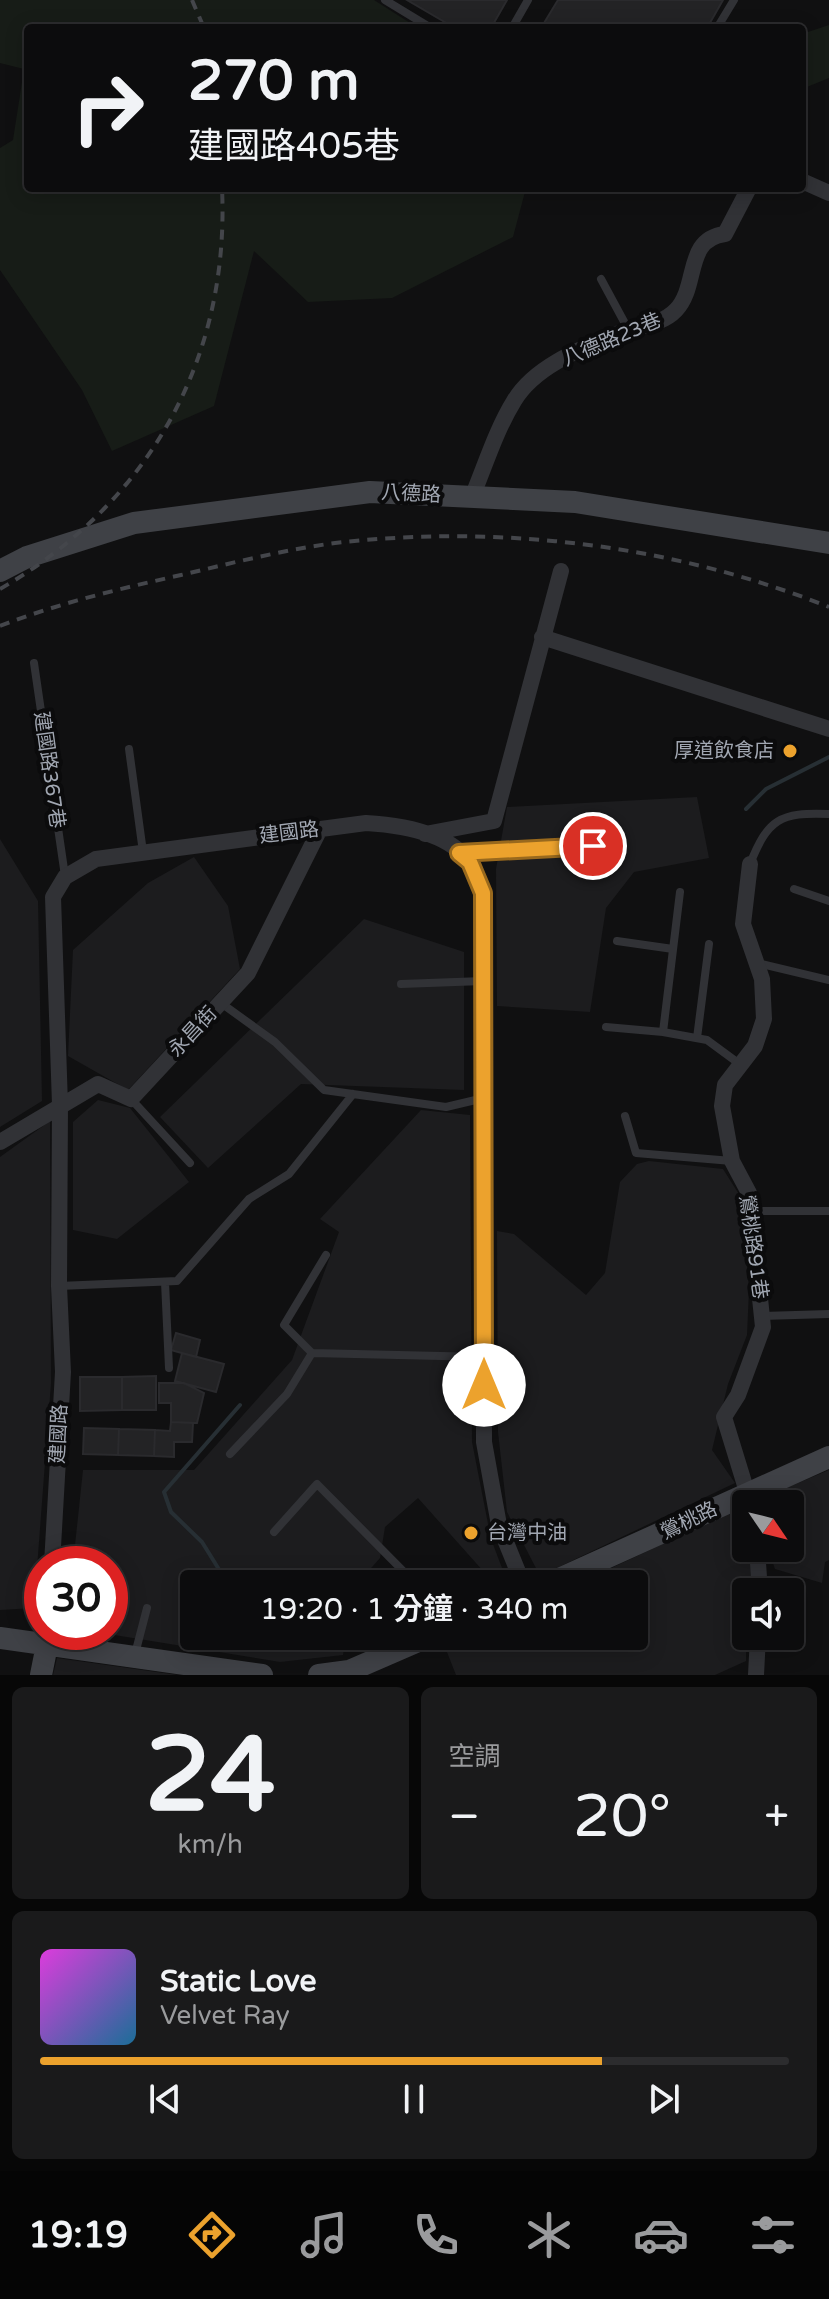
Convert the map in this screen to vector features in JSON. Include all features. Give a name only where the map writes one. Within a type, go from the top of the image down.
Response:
[{"type":"main road","name":"八德路","points":[[0,571],[27,557],[134,523],[370,492],[575,502],[829,543]]},
{"type":"main road","name":"鶯桃路","points":[[767,1490],[829,1457]]},
{"type":"main road","name":"鶯桃路","points":[[582,1570],[732,1507]]},
{"type":"main road","points":[[0,1638],[24,1638]]},
{"type":"main road","points":[[41,1675],[45,1650]]},
{"type":"main road","points":[[102,1650],[262,1675]]},
{"type":"main road","points":[[319,1675],[350,1673],[400,1650]]},
{"type":"street","points":[[806,183],[829,193]]},
{"type":"street","name":"八德路23巷","points":[[472,497],[514,399],[544,371],[577,350],[628,329],[654,324],[676,311],[691,286],[692,263],[701,246],[715,235],[725,234],[747,192]]},
{"type":"street","points":[[425,834],[494,821],[561,571]]},
{"type":"street","points":[[542,637],[829,729]]},
{"type":"street","name":"建國路","points":[[53,1546],[63,1372],[59,1286],[60,1105],[53,897],[65,877],[96,859],[366,823],[397,824],[425,834],[459,853],[470,862],[483,893],[484,1442],[499,1525],[517,1570]]},
{"type":"street","name":"永昌街","points":[[131,1099],[248,973],[320,829]]},
{"type":"street","name":"鶯桃路91巷","points":[[741,1490],[724,1417],[743,1382],[763,1327],[749,1193],[732,1161],[722,1106],[725,1085],[755,1046],[764,1019],[762,979],[743,924],[750,864]]},
{"type":"street","points":[[2,1139],[98,1084],[131,1099]]},
{"type":"street","points":[[756,1675],[757,1650]]},
{"type":"lane","points":[[385,0],[424,24]]},
{"type":"lane","points":[[514,24],[528,0]]},
{"type":"lane","points":[[719,24],[734,0]]},
{"type":"lane","points":[[601,279],[628,329]]},
{"type":"lane","name":"建國路367巷","points":[[34,663],[65,877]]},
{"type":"lane","points":[[129,749],[143,852]]},
{"type":"lane","points":[[750,864],[763,833],[779,821],[800,813],[829,814]]},
{"type":"lane","points":[[459,853],[620,844]]},
{"type":"lane","points":[[794,889],[829,901]]},
{"type":"lane","points":[[663,1032],[680,892]]},
{"type":"lane","points":[[617,941],[673,949]]},
{"type":"lane","points":[[697,1038],[709,944]]},
{"type":"lane","points":[[756,963],[829,980]]},
{"type":"lane","points":[[401,984],[484,981]]},
{"type":"lane","points":[[220,1003],[275,1042],[324,1090],[446,1107],[484,1098]]},
{"type":"lane","points":[[606,1027],[707,1040],[741,1065]]},
{"type":"lane","points":[[59,1286],[177,1281],[249,1199],[289,1174],[353,1094]]},
{"type":"lane","points":[[131,1099],[190,1163]]},
{"type":"lane","points":[[625,1116],[636,1153],[732,1161]]},
{"type":"lane","points":[[752,1211],[829,1211]]},
{"type":"lane","points":[[326,1255],[284,1325],[312,1353],[484,1357]]},
{"type":"lane","points":[[165,1282],[169,1368]]},
{"type":"lane","points":[[762,1316],[829,1314]]},
{"type":"lane","points":[[230,1454],[287,1394],[312,1353]]},
{"type":"lane","points":[[274,1532],[317,1484],[402,1570]]},
{"type":"lane","points":[[134,1657],[147,1608]]},
{"type":"shaded area","points":[[0,0],[374,0],[412,24],[24,24],[24,69],[0,63]]},
{"type":"shaded area","points":[[829,25],[829,78],[806,87],[806,33]]},
{"type":"shaded area","points":[[24,69],[24,192],[525,192],[513,237],[392,298],[308,302],[254,251],[214,406],[112,451],[82,390],[0,270],[0,148],[13,140]]},
{"type":"shaded area","points":[[697,797],[709,858],[634,872],[606,908],[590,1012],[497,1006],[496,869],[507,807]]},
{"type":"shaded area","points":[[0,839],[38,901],[42,1101],[0,1127]]},
{"type":"shaded area","points":[[194,857],[228,906],[240,969],[128,1090],[68,1056],[73,950],[148,883]]},
{"type":"shaded area","points":[[364,919],[464,952],[464,1090],[301,1084],[208,1168],[160,1117]]},
{"type":"shaded area","points":[[98,1100],[130,1108],[189,1182],[117,1239],[73,1230],[73,1122]]},
{"type":"shaded area","points":[[421,1110],[470,1115],[472,1442],[491,1539],[502,1568],[482,1570],[418,1498],[385,1527],[380,1558],[369,1570],[180,1570],[180,1646],[128,1637],[128,1546],[75,1546],[83,1470],[194,1470],[292,1360],[339,1232],[320,1219]]},
{"type":"shaded area","points":[[50,1121],[51,1383],[39,1546],[24,1546],[24,1609],[0,1610],[0,1157]]},
{"type":"shaded area","points":[[649,1161],[723,1169],[742,1199],[749,1290],[747,1335],[728,1384],[712,1450],[735,1483],[553,1570],[537,1570],[507,1512],[498,1432],[497,1231],[514,1234],[586,1295],[605,1273],[620,1182],[637,1164]]},
{"type":"shaded area","points":[[829,1470],[829,1560],[825,1562],[822,1583],[775,1569],[773,1562],[804,1562],[804,1490],[781,1490]]},
{"type":"shaded area","points":[[729,1513],[732,1518],[732,1562],[753,1562],[752,1578],[732,1578],[732,1650],[746,1650],[746,1661],[715,1675],[456,1675],[446,1650],[648,1650],[648,1570],[607,1570]]},
{"type":"shaded area","points":[[206,1650],[344,1650],[343,1655],[280,1662]]},
{"type":"shaded area","points":[[57,1658],[178,1675],[53,1675]]},
{"type":"building","points":[[407,0],[507,0],[493,24],[448,24]]},
{"type":"building","points":[[558,0],[723,0],[709,24],[543,24]]},
{"type":"building","points":[[176,1333],[200,1340],[196,1357],[171,1350]]},
{"type":"building","points":[[182,1353],[224,1364],[216,1392],[175,1381]]},
{"type":"building","points":[[156,1376],[156,1410],[122,1410],[122,1377]]},
{"type":"building","points":[[80,1377],[122,1377],[122,1410],[80,1411]]},
{"type":"building","points":[[159,1383],[184,1383],[204,1393],[197,1423],[171,1422],[171,1403],[159,1403]]},
{"type":"building","points":[[171,1422],[193,1423],[192,1442],[174,1442],[174,1457],[154,1456],[155,1430],[170,1431]]},
{"type":"building","points":[[84,1428],[119,1429],[118,1455],[83,1454]]},
{"type":"building","points":[[119,1429],[155,1430],[154,1456],[118,1455]]},
{"type":"waterway","points":[[746,809],[766,789],[829,757]]},
{"type":"waterway","points":[[219,1570],[202,1542],[171,1512],[164,1492],[240,1405]]},
{"type":"railway","points":[[192,0],[202,24]]},
{"type":"railway","points":[[0,589],[52,554],[98,515],[137,470],[170,421],[194,368],[212,311],[221,251],[222,192]]},
{"type":"railway","points":[[0,626],[112,591],[296,549],[398,538],[460,536],[586,545],[648,554],[710,568],[829,607]]},
{"type":"place","name":"厚道飲食店","points":[[790,751]]},
{"type":"place","name":"台灣中油","points":[[471,1533]]},
{"type":"route","points":[[484,1385],[483,893],[470,862],[459,853],[593,846]]}]
